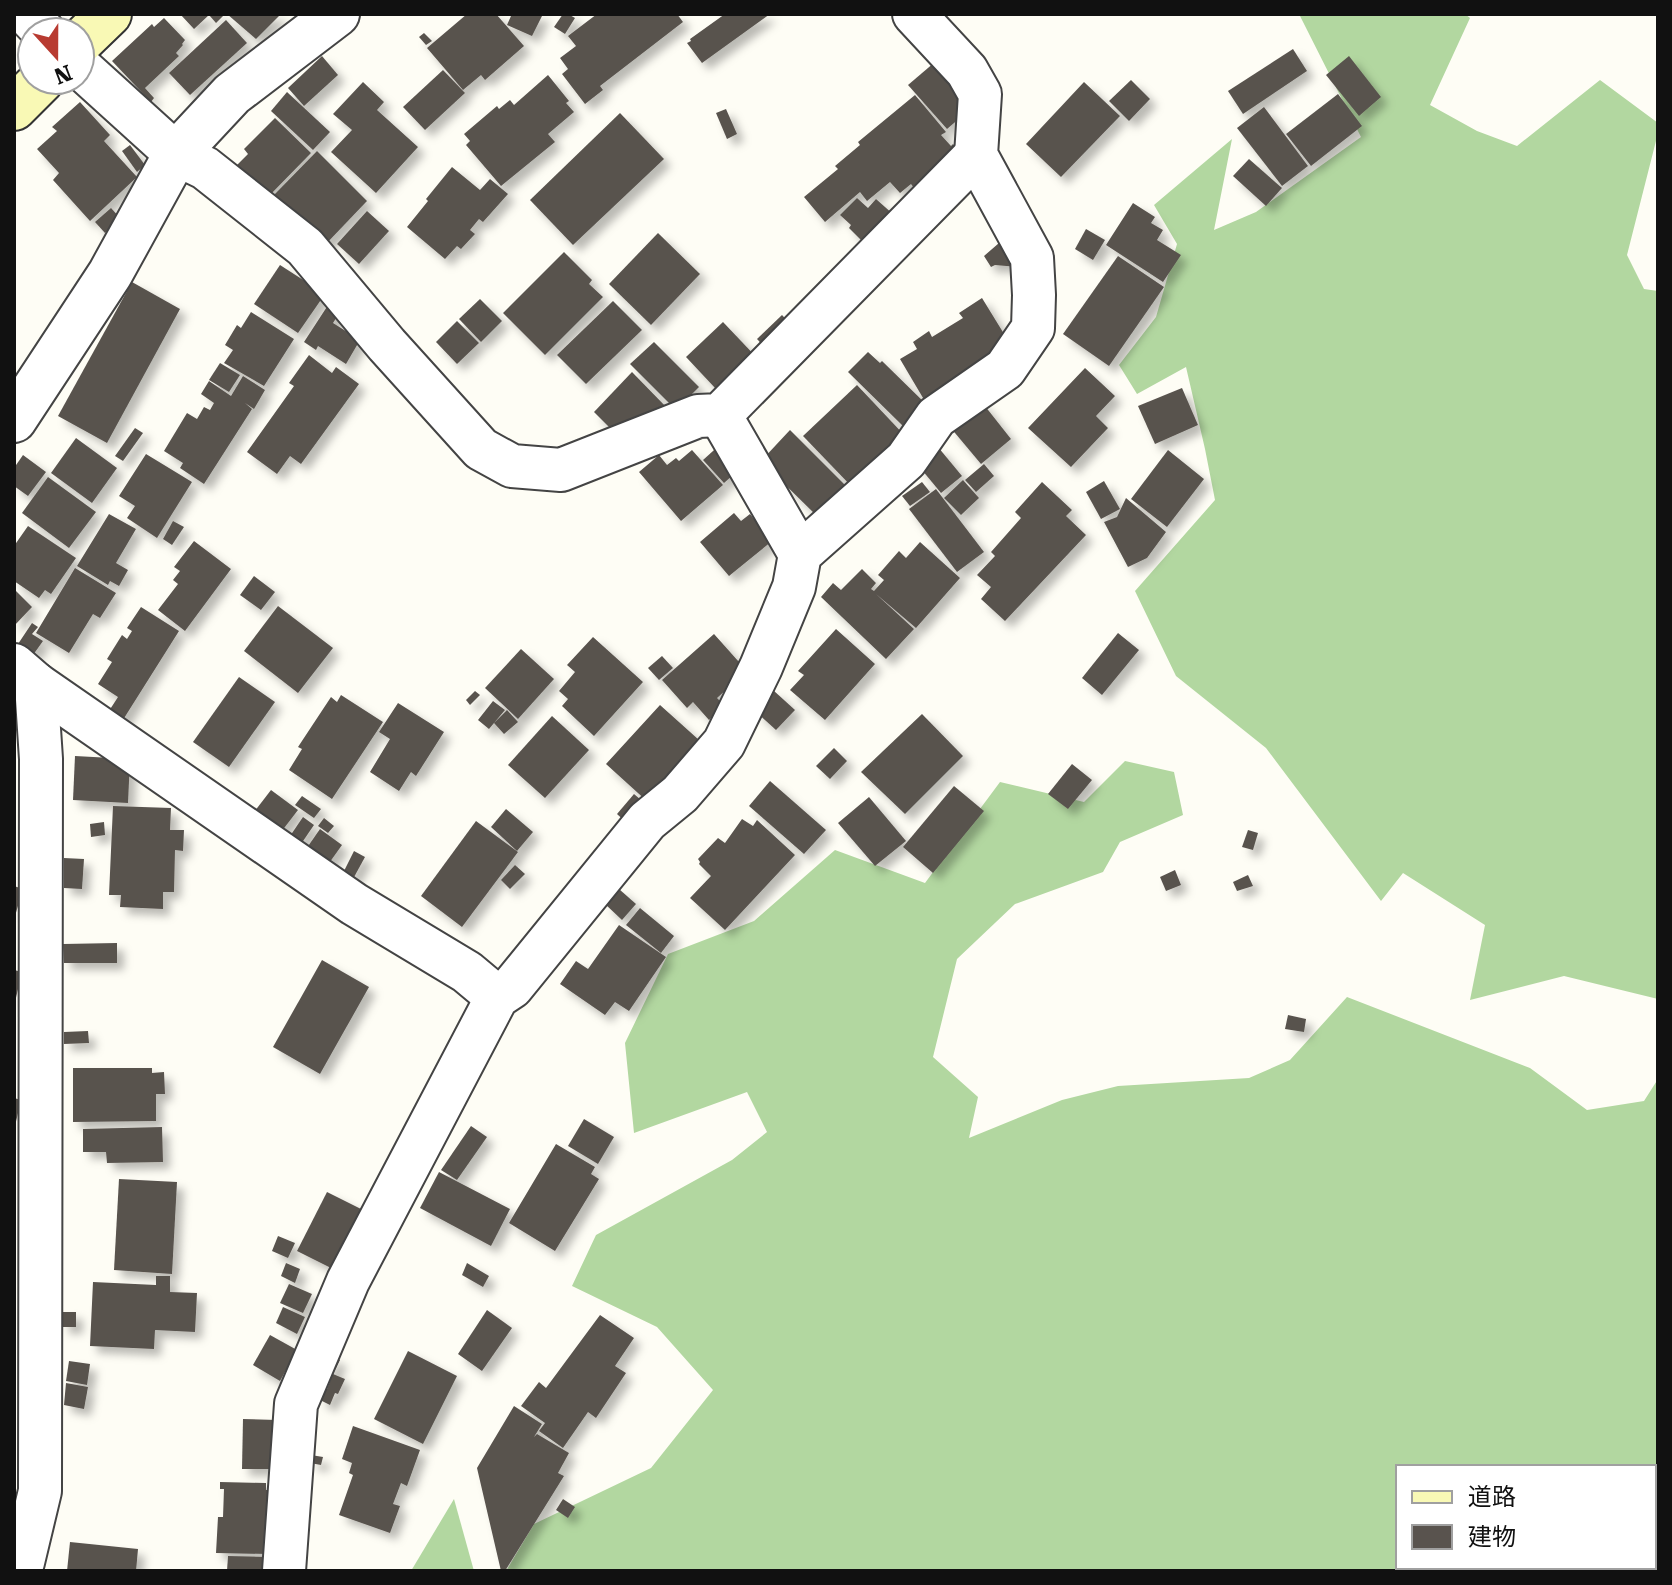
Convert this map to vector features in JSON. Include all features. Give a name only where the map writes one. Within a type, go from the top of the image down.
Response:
[{"type":"street","points":[[14,420],[110,274],[176,154],[232,94],[337,14]]},
{"type":"street","points":[[284,1571],[296,1404],[348,1281],[497,997],[512,987],[647,821],[680,794],[724,743],[761,667],[794,587],[800,554],[906,460],[936,417],[1005,369],[1033,328],[1032,258],[976,155],[980,94],[967,71],[914,14]]},
{"type":"street","points":[[96,82],[176,154],[205,168],[305,247],[387,345],[481,449],[512,466],[561,470],[698,416],[720,415],[976,155]]},
{"type":"street","points":[[720,415],[800,554]]},
{"type":"street","points":[[25,675],[354,904],[467,972],[497,997]]},
{"type":"street","points":[[19,1571],[40,1491],[28,1153],[25,675]]},
{"type":"green space","points":[[1299,14],[1465,14],[1470,18],[1430,105],[1477,131],[1517,146],[1600,80],[1658,123],[1627,255],[1644,289],[1658,291],[1658,999],[1564,976],[1470,1000],[1485,925],[1403,873],[1381,901],[1266,748],[1176,676],[1135,591],[1215,500],[1186,367],[1137,394],[1119,365],[1156,317],[1177,244],[1154,205],[1232,139],[1214,230],[1256,212],[1361,137]]},
{"type":"green space","points":[[1125,761],[1174,772],[1183,815],[1120,842],[1103,872],[1015,904],[957,959],[933,1057],[978,1097],[969,1138],[1062,1100],[1118,1086],[1249,1078],[1290,1060],[1347,997],[1530,1068],[1587,1110],[1644,1101],[1658,1079],[1658,1571],[506,1571],[534,1524],[651,1468],[713,1390],[657,1327],[572,1286],[596,1235],[732,1160],[767,1132],[747,1092],[634,1133],[625,1043],[668,954],[754,921],[835,850],[925,883],[1000,782],[1084,802]]},
{"type":"green space","points":[[454,1499],[474,1571],[411,1571]]},
{"type":"building","points":[[180,14],[225,14],[216,23],[209,15],[194,29]]},
{"type":"building","points":[[227,14],[281,14],[256,39]]},
{"type":"building","points":[[467,14],[496,14],[524,46],[485,80],[481,75],[463,90],[427,48]]},
{"type":"building","points":[[506,14],[543,14],[532,36],[507,25],[511,16]]},
{"type":"building","points":[[563,14],[575,18],[565,34],[554,27]]},
{"type":"building","points":[[597,14],[677,14],[683,22],[600,86],[603,90],[585,104],[562,74],[568,69],[560,58],[576,46],[568,36]]},
{"type":"building","points":[[725,14],[770,14],[702,63],[687,43]]},
{"type":"building","points":[[164,18],[185,40],[176,53],[179,56],[145,88],[154,98],[151,102],[112,61],[152,24],[154,27]]},
{"type":"building","points":[[226,20],[247,43],[190,95],[169,73]]},
{"type":"building","points":[[424,33],[432,41],[426,45],[419,37]]},
{"type":"building","points":[[1293,49],[1307,71],[1243,114],[1228,91]]},
{"type":"building","points":[[322,56],[338,75],[304,106],[288,88]]},
{"type":"building","points":[[1349,56],[1381,97],[1359,116],[1326,75]]},
{"type":"building","points":[[935,62],[967,100],[968,111],[947,129],[908,85]]},
{"type":"building","points":[[443,70],[465,93],[425,130],[403,107]]},
{"type":"building","points":[[548,75],[574,112],[548,134],[555,142],[501,186],[466,145],[470,141],[464,134],[497,106],[499,109],[510,100],[514,105]]},
{"type":"building","points":[[1131,80],[1150,99],[1129,121],[1109,101]]},
{"type":"building","points":[[363,82],[384,102],[377,110],[418,147],[376,193],[331,152],[352,130],[333,114]]},
{"type":"building","points":[[1084,82],[1120,116],[1061,177],[1026,144]]},
{"type":"building","points":[[287,92],[330,132],[313,150],[271,111]]},
{"type":"building","points":[[1338,94],[1362,126],[1311,166],[1286,134]]},
{"type":"building","points":[[915,95],[946,132],[941,135],[959,152],[914,188],[911,184],[900,193],[890,182],[867,201],[860,192],[825,222],[804,197],[838,169],[835,166],[860,145],[858,142]]},
{"type":"building","points":[[80,102],[110,135],[104,141],[137,177],[90,221],[53,180],[59,173],[37,149],[57,131],[52,127]]},
{"type":"building","points":[[1264,107],[1308,166],[1282,186],[1237,128]]},
{"type":"building","points":[[726,109],[737,134],[727,139],[716,113]]},
{"type":"building","points":[[620,113],[664,159],[573,245],[530,200]]},
{"type":"building","points":[[275,118],[311,153],[269,196],[236,166],[248,154],[244,149]]},
{"type":"building","points":[[130,145],[145,165],[137,172],[122,151]]},
{"type":"building","points":[[317,151],[367,201],[325,245],[273,196]]},
{"type":"building","points":[[1249,159],[1282,188],[1266,206],[1233,176]]},
{"type":"building","points":[[452,167],[480,190],[490,179],[508,194],[483,222],[479,219],[470,230],[475,234],[461,249],[457,246],[445,259],[407,227]]},
{"type":"building","points":[[857,198],[868,208],[876,199],[894,215],[865,244],[840,215]]},
{"type":"building","points":[[1133,203],[1155,217],[1151,223],[1163,230],[1157,240],[1181,255],[1163,282],[1106,245]]},
{"type":"building","points":[[111,208],[121,219],[105,233],[95,222]]},
{"type":"building","points":[[367,211],[389,231],[359,264],[337,244]]},
{"type":"building","points":[[1086,229],[1105,240],[1093,260],[1075,249]]},
{"type":"building","points":[[658,233],[700,274],[651,325],[609,284]]},
{"type":"building","points":[[1006,241],[1018,267],[991,267],[984,256]]},
{"type":"building","points":[[564,252],[592,280],[589,284],[603,297],[545,355],[503,313]]},
{"type":"building","points":[[1118,256],[1164,287],[1109,366],[1063,334]]},
{"type":"building","points":[[280,265],[325,294],[298,333],[254,304]]},
{"type":"building","points":[[132,282],[180,309],[107,443],[58,416]]},
{"type":"building","points":[[982,298],[1009,342],[988,355],[993,362],[926,403],[900,359],[917,349],[913,342],[929,331],[932,337],[963,318],[959,313]]},
{"type":"building","points":[[332,299],[344,306],[333,323],[360,340],[346,364],[318,346],[316,350],[304,342]]},
{"type":"building","points":[[480,299],[502,321],[481,342],[459,319]]},
{"type":"building","points":[[613,301],[642,330],[586,384],[557,355]]},
{"type":"building","points":[[251,312],[294,339],[264,386],[224,363],[233,350],[225,345],[237,325],[241,328]]},
{"type":"building","points":[[782,315],[794,328],[769,352],[757,339]]},
{"type":"building","points":[[457,321],[479,343],[457,364],[436,342]]},
{"type":"building","points":[[723,322],[760,361],[716,389],[686,357]]},
{"type":"building","points":[[654,342],[699,387],[676,410],[630,364]]},
{"type":"building","points":[[868,352],[880,363],[882,361],[927,405],[904,427],[848,372]]},
{"type":"building","points":[[309,355],[332,373],[336,367],[359,384],[301,464],[290,456],[277,474],[247,452],[294,386],[289,383]]},
{"type":"building","points":[[220,363],[240,375],[229,392],[209,380]]},
{"type":"building","points":[[1085,368],[1115,396],[1096,416],[1108,428],[1071,467],[1028,428]]},
{"type":"building","points":[[632,372],[670,411],[616,434],[594,412]]},
{"type":"building","points":[[243,376],[265,390],[254,409],[245,403],[252,409],[204,484],[180,468],[183,463],[164,451],[187,413],[197,419],[204,407],[210,410],[214,403],[201,394],[209,381],[231,396]]},
{"type":"building","points":[[857,385],[907,438],[853,488],[803,436]]},
{"type":"building","points":[[1182,388],[1198,425],[1155,444],[1138,406]]},
{"type":"building","points":[[981,401],[1011,439],[981,464],[950,427]]},
{"type":"building","points":[[135,428],[143,433],[123,461],[115,456]]},
{"type":"building","points":[[790,430],[848,488],[819,518],[761,461]]},
{"type":"building","points":[[76,438],[117,468],[92,503],[51,473]]},
{"type":"building","points":[[723,442],[742,467],[724,483],[703,460]]},
{"type":"building","points":[[938,447],[962,476],[941,493],[917,464]]},
{"type":"building","points":[[692,450],[723,485],[681,521],[639,472],[659,455],[667,465],[676,458],[679,461]]},
{"type":"building","points":[[1168,450],[1204,479],[1167,527],[1131,499]]},
{"type":"building","points":[[146,454],[192,482],[157,538],[127,518],[135,506],[119,496]]},
{"type":"building","points":[[23,455],[46,472],[28,496],[14,486],[14,468]]},
{"type":"building","points":[[984,464],[994,476],[976,492],[965,480]]},
{"type":"building","points":[[48,477],[96,512],[69,548],[22,513]]},
{"type":"building","points":[[963,480],[979,498],[961,515],[944,498]]},
{"type":"building","points":[[1104,481],[1120,509],[1101,519],[1086,492]]},
{"type":"building","points":[[922,482],[930,492],[910,506],[902,496]]},
{"type":"building","points":[[1042,482],[1072,510],[1066,516],[1086,535],[1005,621],[981,599],[991,587],[977,575],[995,556],[991,552],[1021,518],[1015,512]]},
{"type":"building","points":[[936,489],[984,552],[957,572],[909,509]]},
{"type":"building","points":[[1126,498],[1166,532],[1147,558],[1128,567],[1104,522],[1117,517]]},
{"type":"building","points":[[734,513],[741,521],[750,514],[772,541],[729,576],[700,542]]},
{"type":"building","points":[[109,514],[136,529],[116,563],[128,570],[119,586],[110,581],[108,585],[77,566]]},
{"type":"building","points":[[173,521],[184,527],[172,545],[163,539]]},
{"type":"building","points":[[28,526],[76,558],[51,594],[45,590],[39,598],[14,581],[14,546]]},
{"type":"building","points":[[194,541],[231,569],[185,631],[158,610],[178,584],[173,580],[180,571],[174,567]]},
{"type":"building","points":[[920,542],[960,578],[916,628],[876,594],[914,629],[886,659],[821,597],[833,583],[841,590],[862,569],[876,583],[871,589],[874,591],[884,580],[878,575],[899,551],[906,558]]},
{"type":"building","points":[[75,568],[116,593],[100,618],[93,614],[69,653],[36,633]]},
{"type":"building","points":[[254,576],[275,592],[261,610],[240,595]]},
{"type":"building","points":[[14,589],[32,607],[14,626]]},
{"type":"building","points":[[278,606],[333,648],[298,693],[244,651]]},
{"type":"building","points":[[141,607],[179,631],[121,723],[107,714],[118,697],[98,684],[112,662],[107,659],[122,635],[127,639],[132,631],[127,628]]},
{"type":"building","points":[[32,623],[38,627],[32,634],[43,641],[33,655],[18,644]]},
{"type":"building","points":[[836,629],[875,664],[825,720],[790,690],[804,675],[798,671]]},
{"type":"building","points":[[1118,633],[1139,650],[1102,695],[1082,678]]},
{"type":"building","points":[[714,634],[747,671],[717,698],[725,706],[709,720],[693,702],[687,708],[662,680]]},
{"type":"building","points":[[593,637],[643,682],[594,736],[562,706],[568,699],[559,691],[575,672],[567,665]]},
{"type":"building","points":[[521,649],[554,679],[518,719],[485,688]]},
{"type":"building","points":[[662,656],[673,668],[659,680],[648,668]]},
{"type":"building","points":[[239,677],[275,702],[229,767],[193,742]]},
{"type":"building","points":[[773,690],[795,710],[776,730],[755,711]]},
{"type":"building","points":[[475,691],[480,695],[470,705],[466,700]]},
{"type":"building","points":[[341,695],[383,722],[332,799],[289,770],[302,749],[298,747],[331,697],[337,702]]},
{"type":"building","points":[[493,701],[505,710],[489,729],[478,720]]},
{"type":"building","points":[[398,703],[444,732],[416,776],[411,772],[399,791],[370,772],[390,739],[379,732]]},
{"type":"building","points":[[660,705],[699,740],[692,747],[696,751],[649,803],[606,764]]},
{"type":"building","points":[[507,710],[518,722],[504,734],[494,723]]},
{"type":"building","points":[[922,714],[963,756],[905,814],[861,772]]},
{"type":"building","points":[[552,716],[589,750],[545,798],[508,765]]},
{"type":"building","points":[[834,748],[847,761],[830,779],[816,766]]},
{"type":"building","points":[[75,756],[130,759],[128,803],[73,800]]},
{"type":"building","points":[[1072,764],[1092,780],[1068,809],[1048,794]]},
{"type":"building","points":[[770,781],[826,830],[804,854],[749,806]]},
{"type":"building","points":[[954,786],[984,811],[933,873],[903,847]]},
{"type":"building","points":[[271,790],[298,810],[278,836],[251,816]]},
{"type":"building","points":[[634,794],[647,805],[630,826],[617,814]]},
{"type":"building","points":[[302,796],[321,809],[314,818],[295,805]]},
{"type":"building","points":[[869,797],[906,841],[875,866],[838,823]]},
{"type":"building","points":[[113,806],[171,808],[170,830],[184,830],[183,851],[175,850],[174,892],[163,892],[163,909],[120,907],[121,895],[109,895]]},
{"type":"building","points":[[506,809],[533,832],[517,851],[491,827]]},
{"type":"building","points":[[303,817],[314,825],[301,844],[290,836]]},
{"type":"building","points":[[324,818],[334,826],[328,833],[318,826]]},
{"type":"building","points":[[742,819],[753,826],[757,820],[795,855],[725,930],[690,898],[711,876],[698,859],[718,838],[725,843]]},
{"type":"building","points":[[476,821],[518,852],[462,927],[421,896]]},
{"type":"building","points":[[104,822],[105,835],[91,837],[90,824]]},
{"type":"building","points":[[320,829],[342,845],[327,866],[304,852]]},
{"type":"building","points":[[1248,830],[1258,833],[1253,850],[1242,847]]},
{"type":"building","points":[[354,851],[365,857],[353,879],[343,873]]},
{"type":"building","points":[[64,858],[84,859],[82,889],[64,888]]},
{"type":"building","points":[[515,865],[525,874],[510,889],[501,880]]},
{"type":"building","points":[[1175,870],[1181,885],[1166,891],[1160,877]]},
{"type":"building","points":[[1248,875],[1253,886],[1237,891],[1233,882]]},
{"type":"building","points":[[14,886],[23,889],[15,916],[14,916]]},
{"type":"building","points":[[619,889],[636,904],[622,920],[605,904]]},
{"type":"building","points":[[640,908],[674,936],[661,953],[626,925]]},
{"type":"building","points":[[619,925],[666,957],[629,1011],[615,1002],[605,1015],[560,984],[576,961],[588,969]]},
{"type":"building","points":[[117,943],[117,963],[64,963],[63,944]]},
{"type":"building","points":[[322,960],[369,987],[320,1074],[273,1047]]},
{"type":"building","points":[[14,970],[22,972],[15,1002],[14,1001]]},
{"type":"building","points":[[1288,1015],[1306,1019],[1304,1032],[1285,1029]]},
{"type":"building","points":[[88,1031],[89,1043],[64,1044],[64,1032]]},
{"type":"building","points":[[73,1068],[152,1068],[152,1073],[164,1072],[165,1094],[156,1094],[156,1121],[73,1122]]},
{"type":"building","points":[[14,1098],[21,1100],[15,1126],[14,1126]]},
{"type":"building","points":[[584,1119],[614,1137],[598,1164],[568,1146]]},
{"type":"building","points":[[471,1126],[487,1137],[457,1180],[441,1170]]},
{"type":"building","points":[[162,1127],[163,1162],[107,1163],[106,1152],[83,1152],[83,1129]]},
{"type":"building","points":[[556,1144],[595,1167],[591,1174],[599,1179],[555,1251],[509,1223]]},
{"type":"building","points":[[439,1172],[510,1209],[491,1246],[420,1208]]},
{"type":"building","points":[[119,1179],[177,1182],[172,1274],[114,1270]]},
{"type":"building","points":[[327,1192],[367,1212],[337,1271],[297,1251]]},
{"type":"building","points":[[278,1236],[295,1243],[288,1258],[272,1251]]},
{"type":"building","points":[[286,1263],[300,1269],[295,1283],[281,1276]]},
{"type":"building","points":[[467,1263],[489,1276],[483,1287],[462,1275]]},
{"type":"building","points":[[156,1276],[170,1276],[170,1292],[197,1293],[195,1332],[155,1330],[154,1349],[90,1346],[93,1282],[156,1285]]},
{"type":"building","points":[[289,1284],[312,1294],[303,1313],[280,1303]]},
{"type":"building","points":[[283,1307],[305,1317],[297,1334],[276,1323]]},
{"type":"building","points":[[487,1310],[512,1328],[482,1371],[458,1354]]},
{"type":"building","points":[[62,1312],[76,1312],[76,1327],[62,1327]]},
{"type":"building","points":[[600,1315],[634,1338],[615,1366],[626,1373],[596,1418],[588,1412],[563,1448],[539,1431],[545,1423],[521,1406],[539,1382],[546,1388]]},
{"type":"building","points":[[270,1335],[297,1350],[280,1381],[253,1365]]},
{"type":"building","points":[[408,1351],[457,1376],[423,1444],[374,1419]]},
{"type":"building","points":[[330,1355],[340,1360],[333,1374],[345,1379],[330,1405],[318,1399],[331,1379],[322,1375]]},
{"type":"building","points":[[69,1361],[90,1364],[87,1385],[66,1381]]},
{"type":"building","points":[[66,1383],[88,1387],[84,1409],[64,1405]]},
{"type":"building","points":[[514,1406],[542,1424],[534,1437],[537,1434],[569,1453],[558,1473],[564,1476],[505,1571],[501,1571],[477,1468]]},
{"type":"building","points":[[243,1419],[277,1420],[276,1469],[242,1469]]},
{"type":"building","points":[[353,1426],[420,1450],[407,1486],[401,1483],[393,1504],[400,1506],[390,1533],[339,1515],[353,1475],[349,1473],[352,1463],[342,1459]]},
{"type":"building","points":[[311,1455],[323,1457],[321,1465],[310,1463]]},
{"type":"building","points":[[220,1482],[266,1483],[266,1490],[270,1490],[268,1554],[216,1553],[218,1517],[223,1517],[224,1489],[220,1489]]},
{"type":"building","points":[[563,1499],[575,1507],[568,1518],[556,1510]]},
{"type":"building","points":[[70,1542],[138,1549],[136,1571],[67,1571]]},
{"type":"building","points":[[228,1556],[272,1557],[272,1571],[227,1571]]}]
